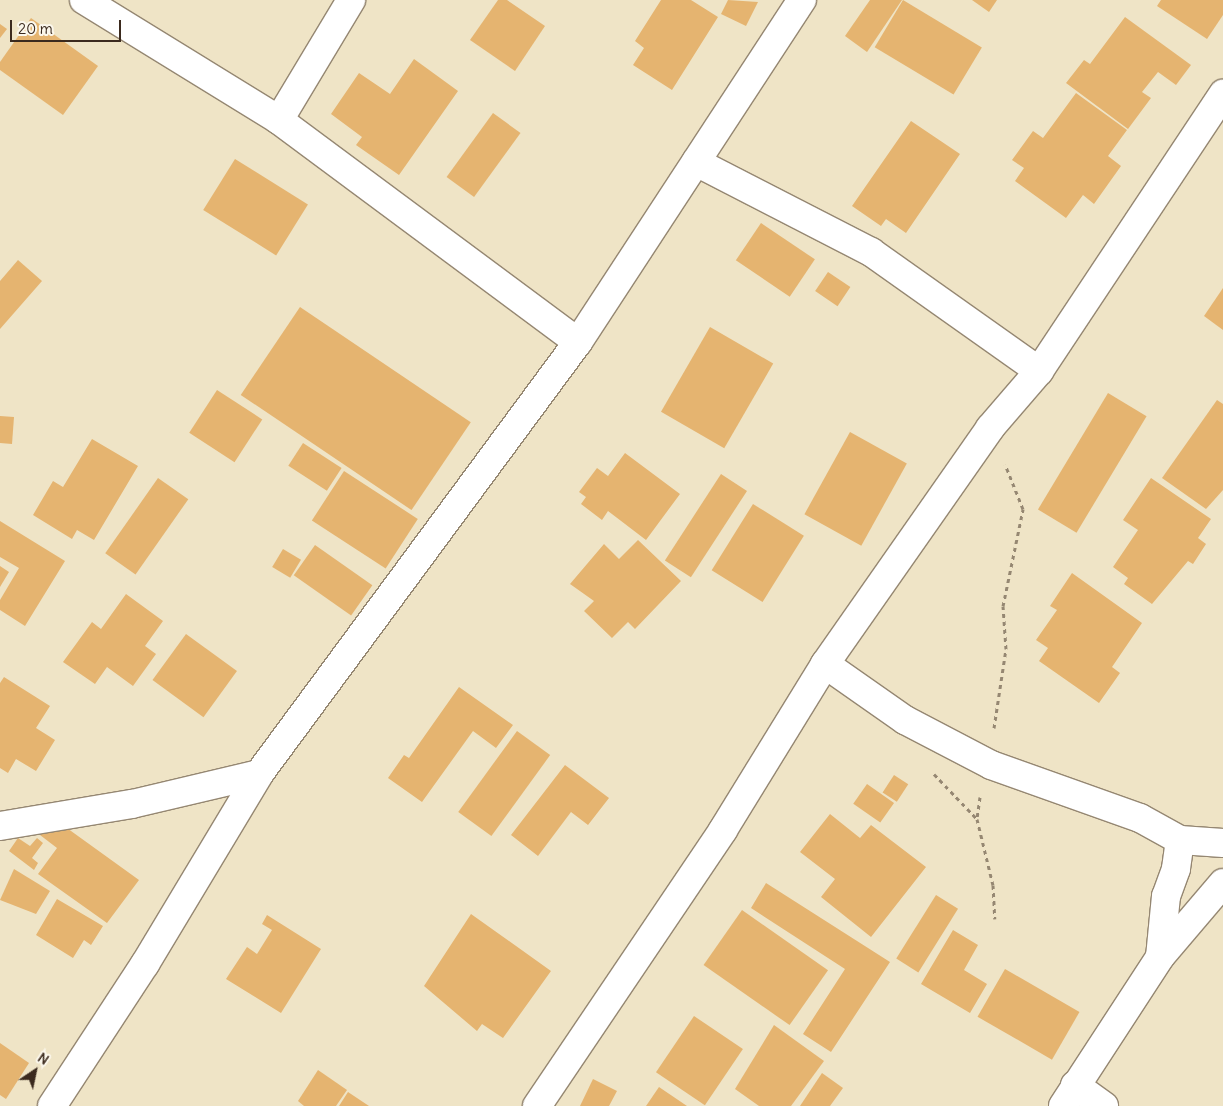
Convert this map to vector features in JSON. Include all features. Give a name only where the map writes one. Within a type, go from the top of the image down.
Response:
[{"type":"street","points":[[84,0],[279,120],[578,342]]},
{"type":"street","points":[[279,120],[351,0]]},
{"type":"street","points":[[52,1106],[145,964],[259,774],[578,342],[802,0]]},
{"type":"street","points":[[537,1106],[723,830],[825,664],[990,428],[1039,371],[1223,94]]},
{"type":"street","points":[[696,162],[870,252],[1039,371]]},
{"type":"street","points":[[825,664],[905,720],[991,765],[1140,818],[1180,840],[1223,843]]},
{"type":"street","points":[[0,826],[132,804],[259,774]]},
{"type":"street","points":[[1160,957],[1166,896],[1176,869],[1180,840]]},
{"type":"street","points":[[1104,1106],[1069,1096],[1160,957],[1223,883]]},
{"type":"path","points":[[990,428],[1023,509],[1003,606],[1006,649],[991,765],[983,782],[977,819],[993,885],[995,919]]},
{"type":"building","points":[[498,0],[507,0],[545,26],[515,71],[470,40]]},
{"type":"building","points":[[661,0],[691,0],[718,17],[672,90],[633,65],[644,48],[635,41]]},
{"type":"building","points":[[728,0],[758,2],[746,26],[721,14]]},
{"type":"building","points":[[870,0],[902,0],[867,52],[845,36]]},
{"type":"building","points":[[903,0],[982,47],[954,95],[875,47]]},
{"type":"building","points":[[972,0],[997,0],[989,12]]},
{"type":"building","points":[[1161,0],[1223,0],[1223,15],[1207,39],[1157,6]]},
{"type":"building","points":[[1125,17],[1191,65],[1176,85],[1158,72],[1142,92],[1151,98],[1128,129],[1066,83],[1084,60],[1090,64]]},
{"type":"building","points":[[31,18],[98,66],[63,115],[0,70],[0,62]]},
{"type":"building","points":[[0,24],[7,29],[0,38]]},
{"type":"building","points":[[414,59],[458,91],[399,175],[356,145],[362,137],[331,114],[359,73],[390,94]]},
{"type":"building","points":[[1076,93],[1127,130],[1108,156],[1121,166],[1094,204],[1083,195],[1066,218],[1015,181],[1024,168],[1012,160],[1033,131],[1043,138]]},
{"type":"building","points":[[493,113],[521,133],[474,197],[447,177]]},
{"type":"building","points":[[911,121],[960,154],[906,233],[886,219],[881,226],[852,206]]},
{"type":"building","points":[[235,159],[308,205],[276,255],[203,210]]},
{"type":"building","points":[[761,223],[815,259],[790,297],[736,260]]},
{"type":"building","points":[[18,260],[42,281],[0,329],[0,281]]},
{"type":"building","points":[[828,272],[850,287],[838,306],[815,291]]},
{"type":"building","points":[[1223,288],[1223,330],[1204,316]]},
{"type":"building","points":[[300,307],[471,422],[412,510],[241,395]]},
{"type":"building","points":[[710,327],[773,364],[724,448],[661,412]]},
{"type":"building","points":[[217,390],[262,419],[235,462],[189,433]]},
{"type":"building","points":[[1108,393],[1147,416],[1077,533],[1038,510]]},
{"type":"building","points":[[1217,400],[1223,404],[1223,490],[1206,509],[1162,478]]},
{"type":"building","points":[[0,416],[14,417],[12,444],[0,443]]},
{"type":"building","points":[[850,432],[907,464],[861,546],[804,514]]},
{"type":"building","points":[[92,439],[138,466],[94,540],[77,530],[72,539],[33,515],[53,481],[63,487]]},
{"type":"building","points":[[303,443],[342,468],[327,491],[288,466]]},
{"type":"building","points":[[625,453],[680,494],[646,540],[608,511],[602,520],[581,504],[586,497],[579,492],[597,468],[608,476]]},
{"type":"building","points":[[344,471],[418,519],[386,568],[312,520]]},
{"type":"building","points":[[721,474],[747,491],[691,577],[665,560]]},
{"type":"building","points":[[158,478],[188,499],[136,575],[105,553]]},
{"type":"building","points":[[1151,478],[1211,519],[1198,538],[1206,544],[1193,564],[1188,561],[1152,604],[1124,584],[1128,578],[1113,567],[1138,530],[1123,520]]},
{"type":"building","points":[[753,504],[804,536],[763,602],[712,570]]},
{"type":"building","points":[[0,521],[65,561],[25,626],[0,610],[0,600],[19,568],[0,557]]},
{"type":"building","points":[[638,540],[681,581],[635,629],[628,622],[612,638],[584,611],[594,601],[570,584],[604,544],[619,559]]},
{"type":"building","points":[[315,545],[372,585],[351,615],[294,575]]},
{"type":"building","points":[[283,549],[301,560],[290,578],[272,567]]},
{"type":"building","points":[[0,566],[9,572],[0,587]]},
{"type":"building","points":[[1072,573],[1142,623],[1112,667],[1120,673],[1099,703],[1039,661],[1048,648],[1036,640],[1057,610],[1050,606]]},
{"type":"building","points":[[126,594],[163,621],[145,646],[156,654],[133,686],[107,667],[95,684],[63,662],[92,622],[101,629]]},
{"type":"building","points":[[186,634],[237,671],[203,717],[152,680]]},
{"type":"building","points":[[4,677],[50,706],[36,728],[55,740],[36,771],[16,759],[8,773],[0,768],[0,683]]},
{"type":"building","points":[[459,687],[513,725],[496,748],[473,731],[422,802],[388,778],[404,755],[409,758]]},
{"type":"building","points":[[517,731],[550,755],[491,836],[458,812]]},
{"type":"building","points":[[565,765],[609,798],[588,825],[571,812],[538,856],[511,835]]},
{"type":"building","points":[[894,775],[908,784],[897,802],[883,793]]},
{"type":"building","points":[[867,784],[894,803],[880,823],[853,804]]},
{"type":"building","points":[[830,814],[860,838],[871,825],[926,867],[871,937],[821,897],[835,879],[800,852]]},
{"type":"building","points":[[53,818],[139,880],[107,923],[38,874],[57,848],[40,835]]},
{"type":"building","points":[[18,838],[30,846],[37,838],[43,843],[32,858],[38,863],[34,870],[9,851]]},
{"type":"building","points":[[14,869],[50,891],[36,914],[0,900]]},
{"type":"building","points":[[766,883],[890,962],[831,1052],[803,1034],[845,969],[751,908]]},
{"type":"building","points":[[936,895],[958,909],[918,972],[896,959]]},
{"type":"building","points":[[57,899],[103,926],[91,945],[84,940],[73,958],[36,935]]},
{"type":"building","points":[[742,910],[828,970],[790,1025],[704,965]]},
{"type":"building","points":[[471,914],[551,971],[503,1038],[482,1024],[477,1031],[424,986]]},
{"type":"building","points":[[267,915],[321,949],[281,1013],[226,979],[247,947],[257,954],[272,930],[262,924]]},
{"type":"building","points":[[953,930],[978,945],[964,970],[987,984],[970,1013],[921,984]]},
{"type":"building","points":[[1005,969],[1079,1012],[1052,1060],[978,1017]]},
{"type":"building","points":[[694,1016],[743,1049],[705,1105],[656,1072]]},
{"type":"building","points":[[774,1025],[824,1061],[791,1106],[759,1106],[735,1089]]},
{"type":"building","points":[[0,1043],[29,1063],[6,1099],[0,1095]]},
{"type":"building","points":[[318,1070],[347,1090],[336,1106],[304,1106],[298,1101]]},
{"type":"building","points":[[822,1073],[843,1088],[830,1106],[800,1106]]},
{"type":"building","points":[[593,1079],[617,1091],[609,1106],[580,1106]]},
{"type":"building","points":[[659,1087],[687,1106],[646,1106]]},
{"type":"building","points":[[348,1092],[369,1106],[339,1106]]}]
